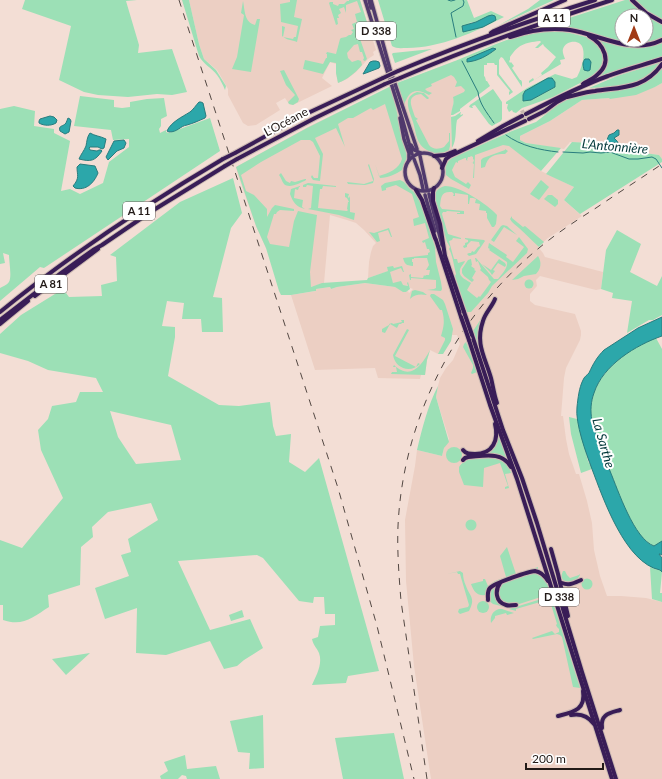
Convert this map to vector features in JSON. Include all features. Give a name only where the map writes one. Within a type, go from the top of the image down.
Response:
[{"type":"highway","points":[[489,35],[494,31],[565,0]]},
{"type":"highway","name":"L’Océane","points":[[0,312],[58,267],[166,193],[223,159],[308,114],[398,71],[489,35],[595,0]]},
{"type":"highway","name":"L’Océane","points":[[0,320],[92,250],[102,245],[157,208],[237,159],[308,121],[385,84],[440,61],[536,24],[612,0]]},
{"type":"highway","points":[[633,2],[646,13],[662,22]]},
{"type":"highway","points":[[498,38],[503,39],[537,29],[556,28],[581,32],[620,44],[633,46],[650,44],[662,40]]},
{"type":"highway","points":[[434,156],[445,155],[474,143],[517,118],[534,116],[545,111],[601,72],[605,62],[604,52],[599,42],[589,36],[571,30]]},
{"type":"highway","points":[[520,124],[525,116],[531,111],[605,77],[662,59]]},
{"type":"highway","points":[[566,96],[634,85],[646,80],[658,70],[662,64]]},
{"type":"highway","points":[[442,168],[446,159],[450,156],[520,124],[526,123],[534,116]]},
{"type":"highway","name":"D 338","points":[[434,188],[432,196],[440,224],[445,256],[503,430],[517,479],[612,779]]},
{"type":"highway","name":"D 338","points":[[416,190],[422,200],[436,240],[490,405],[537,522],[616,779]]},
{"type":"highway","name":"A 81","points":[[0,324],[30,299],[102,245]]},
{"type":"highway","points":[[495,299],[483,319],[480,339],[481,350],[503,423],[503,430]]},
{"type":"highway","points":[[463,450],[467,454],[478,454],[488,450],[493,445],[497,432],[490,405]]},
{"type":"highway","points":[[463,460],[468,457],[500,457],[508,462],[514,476],[517,479]]},
{"type":"highway","points":[[537,522],[556,575]]},
{"type":"highway","points":[[551,549],[582,672]]},
{"type":"highway","points":[[488,600],[489,590],[495,584],[532,572],[538,572],[546,578],[552,596],[555,600]]},
{"type":"highway","points":[[562,583],[571,584],[581,580]]},
{"type":"highway","points":[[500,582],[496,591],[496,595],[499,600],[504,604],[516,605]]},
{"type":"highway","points":[[575,660],[583,701],[580,707],[576,710],[558,716],[578,714],[584,715],[590,719],[596,728]]},
{"type":"highway","points":[[613,770],[601,723],[606,714],[620,710]]},
{"type":"main road","name":"D 338","points":[[365,0],[401,109],[417,149]]},
{"type":"main road","name":"D 338","points":[[370,0],[412,146],[415,151],[421,155],[425,189],[414,159]]},
{"type":"main road","name":"D 338","points":[[401,109],[412,154]]},
{"type":"main road","name":"D 338","points":[[401,109],[404,139],[409,153],[409,160]]},
{"type":"main road","points":[[428,154],[434,156],[440,162],[443,174],[442,179],[434,188],[425,191],[416,190],[410,185],[406,178],[405,169],[409,160],[415,156],[421,155],[428,154]]},
{"type":"main road","name":"D 338","points":[[436,240],[427,195],[445,256]]},
{"type":"shaded area","points":[[189,0],[360,0],[376,50],[373,52],[374,55],[368,59],[356,72],[347,79],[338,83],[336,64],[330,62],[322,78],[332,86],[293,105],[289,104],[285,98],[276,103],[280,110],[256,125],[248,126],[243,123],[228,95],[228,89],[217,70],[204,59]]},
{"type":"shaded area","points":[[455,61],[469,90],[453,103],[451,112],[452,149],[445,155],[435,157],[440,162],[442,168],[454,157],[499,137],[541,171],[574,187],[564,200],[582,216],[548,238],[538,247],[545,257],[603,272],[601,289],[596,290],[540,276],[536,280],[537,286],[530,294],[530,301],[535,305],[575,314],[581,331],[580,340],[566,368],[561,416],[563,416],[569,454],[576,474],[579,474],[587,501],[592,523],[594,550],[600,576],[607,596],[646,598],[662,602],[662,779],[431,779],[414,666],[406,581],[405,520],[417,450],[442,456],[449,439],[436,397],[440,378],[453,360],[460,344],[457,335],[452,335],[451,341],[443,354],[438,354],[430,350],[425,375],[421,375],[420,379],[378,378],[375,368],[315,370],[291,295],[316,291],[316,289],[330,287],[331,289],[365,283],[395,287],[405,292],[408,291],[409,293],[413,289],[409,286],[393,284],[389,271],[368,278],[371,252],[376,243],[356,223],[330,215],[324,283],[311,287],[266,248],[256,226],[238,175],[236,167],[308,127],[401,82]]},
{"type":"shaded area","points":[[662,83],[662,159],[659,155],[630,151],[593,143],[570,142],[564,149],[526,143],[520,140],[520,136],[550,121],[582,100],[609,98],[655,87]]},
{"type":"green space","points":[[25,0],[137,0],[126,1],[139,45],[138,53],[172,49],[187,92],[172,95],[157,94],[128,97],[98,95],[84,92],[59,80],[71,26],[22,9]]},
{"type":"green space","points":[[182,0],[189,0],[204,59],[216,70],[226,86],[225,90],[217,75],[199,56]]},
{"type":"green space","points":[[290,0],[297,0],[294,17],[302,19],[297,42],[283,37],[293,39],[296,37],[298,26],[281,22],[280,4],[290,2]]},
{"type":"green space","points":[[349,0],[360,0],[370,32],[359,36],[367,59],[365,61],[363,60],[364,58],[362,52],[360,52],[358,44],[354,45],[347,53],[348,58],[352,62],[358,60],[361,61],[362,65],[351,76],[338,83],[336,63],[330,62],[323,74],[303,69],[305,60],[323,64],[327,58],[327,52],[336,54],[340,39],[351,35],[353,32],[351,30],[354,29],[352,24],[357,22],[355,14],[361,12],[357,1],[346,5],[346,13],[344,7],[339,9],[341,13],[338,15],[338,24],[336,25],[329,3],[333,2],[333,4],[338,6],[339,4],[344,4]]},
{"type":"green space","points":[[378,0],[467,0],[474,18],[491,11],[504,17],[481,28],[445,42],[419,47],[395,48],[392,46]],"holes":[[[496,20],[483,27],[468,23]]]},
{"type":"green space","points":[[540,0],[554,0],[499,25],[528,9]]},
{"type":"green space","points":[[625,0],[630,0],[638,8],[614,8],[614,40],[557,27],[541,27]]},
{"type":"green space","points":[[634,0],[662,0],[662,19],[654,15],[654,8],[644,8]]},
{"type":"green space","points":[[243,1],[249,21],[255,25],[257,19],[260,19],[251,72],[232,69],[237,57],[244,15],[241,13]]},
{"type":"green space","points":[[654,20],[662,24],[662,39],[654,42]]},
{"type":"green space","points":[[282,26],[285,27],[283,37],[282,36]]},
{"type":"green space","points":[[540,31],[559,31],[590,38],[596,43],[602,52],[603,61],[600,69],[588,79],[553,97],[522,108],[516,113],[512,110],[509,112],[507,108],[508,104],[506,104],[506,102],[527,88],[555,74],[572,79],[577,77],[581,67],[583,60],[582,46],[577,42],[570,42],[563,49],[565,59],[560,60],[561,64],[529,83],[529,81],[533,78],[534,80],[542,75],[541,73],[556,57],[543,44],[538,48],[535,48],[541,42],[540,41],[530,43],[522,45],[516,49],[509,61],[514,66],[512,68],[522,82],[522,87],[503,58],[501,57],[499,60],[499,74],[513,92],[509,95],[510,91],[497,75],[497,65],[494,63],[487,63],[487,65],[484,65],[484,76],[490,86],[453,115],[451,115],[454,102],[453,97],[464,92],[465,90],[461,86],[455,87],[457,82],[451,75],[431,84],[432,86],[425,89],[432,93],[429,95],[420,91],[413,92],[408,96],[404,105],[397,83],[520,35]],"holes":[[[555,82],[555,87],[531,100],[523,95],[526,91],[537,85]]]},
{"type":"green space","points":[[594,37],[614,44],[614,48],[654,48],[654,44],[662,42],[662,57],[599,77],[604,68],[604,49],[601,43]]},
{"type":"green space","points":[[432,49],[395,63],[392,54],[393,53]]},
{"type":"green space","points":[[662,62],[651,75],[634,84],[589,88],[617,76]]},
{"type":"green space","points":[[662,66],[662,83],[655,87],[636,95],[610,99],[582,100],[550,121],[520,136],[520,140],[526,143],[561,148],[541,171],[509,146],[503,145],[475,155],[474,178],[474,164],[471,162],[473,163],[473,157],[468,157],[468,161],[466,160],[466,158],[465,158],[458,161],[458,163],[456,162],[452,170],[455,177],[466,184],[468,182],[471,185],[469,189],[446,175],[446,165],[452,158],[536,122],[560,103],[569,98],[639,85],[652,77]]},
{"type":"green space","points":[[284,70],[299,99],[298,102],[293,105],[289,104],[288,102],[295,95],[286,85],[280,71]]},
{"type":"green space","points":[[391,86],[407,157],[402,170],[386,177],[380,178],[379,176],[396,168],[402,159],[385,104],[373,110],[371,108],[338,124],[345,147],[336,128],[315,138],[323,154],[320,181],[313,180],[311,177],[312,175],[314,178],[318,178],[320,156],[313,142],[310,140],[301,140],[241,175],[246,191],[254,195],[267,209],[267,217],[275,205],[294,209],[294,211],[280,210],[274,214],[267,237],[270,244],[289,247],[294,221],[298,211],[317,215],[310,272],[311,287],[322,283],[367,280],[368,278],[388,271],[387,267],[393,266],[394,268],[402,266],[404,272],[401,268],[390,272],[393,283],[401,281],[403,285],[408,286],[408,282],[410,289],[403,292],[395,287],[365,283],[331,289],[330,287],[316,289],[316,291],[291,295],[281,295],[266,248],[256,226],[236,167],[307,128]]},
{"type":"green space","points":[[493,89],[502,102],[502,119],[492,126],[475,105],[472,106],[473,108],[469,107]]},
{"type":"green space","points":[[417,92],[424,93],[429,98],[427,99],[421,94],[416,95],[411,99],[411,105],[415,117],[418,119],[416,120],[429,145],[436,149],[444,147],[449,141],[450,133],[449,150],[436,154],[426,150],[420,144],[416,136],[408,103],[410,96]]},
{"type":"green space","points":[[80,96],[114,100],[114,107],[122,108],[130,107],[130,102],[164,98],[167,116],[161,119],[161,126],[159,129],[160,133],[166,130],[166,132],[169,133],[210,118],[220,151],[44,268],[40,267],[0,301],[0,288],[9,282],[10,273],[9,255],[3,253],[5,263],[0,264],[0,109],[14,106],[35,111],[34,126],[54,129],[54,133],[70,141],[61,191],[70,189],[80,194],[103,183],[109,162],[129,147],[129,139],[113,140],[111,130],[74,126]]},
{"type":"green space","points":[[461,112],[460,114],[463,115],[457,120],[454,145],[452,148],[451,117]]},
{"type":"green space","points":[[572,142],[592,143],[659,155],[662,162],[580,214],[564,200],[574,187],[546,174]]},
{"type":"green space","points":[[505,149],[508,151],[505,154],[492,156],[488,160],[485,167],[481,168],[481,160],[483,158]]},
{"type":"green space","points":[[369,164],[374,179],[373,183],[365,185],[348,184],[347,182],[364,184],[373,181],[368,165]]},
{"type":"green space","points":[[281,173],[286,181],[290,183],[291,181],[295,182],[306,180],[289,186],[283,183],[279,175]]},
{"type":"green space","points":[[233,178],[242,213],[231,228],[213,297],[222,298],[223,332],[202,332],[201,319],[182,319],[184,303],[167,301],[162,326],[175,327],[175,337],[168,376],[219,405],[239,406],[270,402],[273,426],[276,436],[291,434],[289,462],[305,472],[319,458],[379,671],[348,676],[346,683],[312,685],[318,670],[320,657],[312,639],[318,637],[320,626],[335,625],[335,614],[325,614],[324,597],[314,597],[313,603],[299,601],[263,558],[257,555],[178,561],[210,630],[250,619],[263,648],[237,666],[224,669],[210,641],[166,655],[136,653],[137,608],[105,619],[95,588],[129,576],[121,555],[131,552],[128,539],[158,520],[151,503],[108,512],[92,527],[93,537],[81,547],[80,585],[48,595],[49,607],[28,620],[22,622],[10,622],[3,620],[3,605],[0,605],[0,540],[22,548],[63,498],[41,450],[38,430],[48,419],[52,406],[76,402],[80,392],[103,392],[96,378],[48,370],[28,361],[0,353],[0,334],[21,315],[63,289],[69,297],[102,296],[101,285],[117,281],[116,257],[110,255],[180,202]],"holes":[[[110,411],[171,425],[181,460],[136,464],[118,437]]]},
{"type":"green space","points":[[400,180],[419,197],[435,247],[436,262],[442,289],[441,291],[427,290],[436,288],[436,280],[411,278],[410,280],[409,275],[411,274],[411,277],[423,278],[424,275],[429,275],[430,270],[426,270],[429,265],[427,258],[412,259],[413,266],[406,264],[403,258],[428,255],[430,252],[429,249],[427,249],[425,242],[423,243],[422,241],[429,238],[425,223],[414,226],[413,219],[419,217],[412,194],[396,185],[382,191],[381,186],[385,183]]},
{"type":"green space","points":[[541,180],[549,187],[539,200],[530,194]]},
{"type":"green space","points":[[308,183],[336,186],[323,186],[322,189],[320,189],[318,208],[347,211],[349,202],[345,197],[345,193],[349,194],[350,212],[355,213],[354,220],[339,215],[308,209],[311,208],[313,186],[307,185],[306,187],[303,187],[303,185]]},
{"type":"green space","points":[[300,186],[298,190],[295,189],[294,198],[303,200],[302,207],[305,209],[295,204],[290,194],[291,189]]},
{"type":"green space","points":[[445,186],[458,189],[473,196],[497,215],[496,224],[492,227],[487,218],[486,211],[479,210],[480,204],[475,203],[476,199],[470,198],[468,204],[468,195],[455,193],[455,196],[453,196],[454,194],[452,192],[446,192],[441,197],[440,206],[442,209],[464,211],[464,214],[457,214],[460,212],[447,211],[443,212],[442,214],[448,234],[461,238],[453,238],[449,241],[454,259],[457,259],[458,263],[465,261],[460,269],[460,275],[471,283],[467,290],[477,298],[479,296],[480,297],[491,282],[480,270],[478,261],[476,262],[475,258],[476,258],[494,279],[498,279],[507,266],[507,262],[489,250],[489,243],[507,255],[506,257],[513,262],[524,247],[516,241],[519,237],[528,249],[527,253],[492,286],[488,293],[471,312],[467,312],[455,276],[456,274],[452,255],[449,249],[450,247],[447,242],[435,200],[437,191]]},
{"type":"green space","points":[[548,195],[552,195],[558,200],[558,204],[555,207],[544,199]]},
{"type":"green space","points":[[512,216],[512,218],[523,227],[525,226],[544,242],[539,247],[512,222],[510,219]]},
{"type":"green space","points":[[503,225],[507,226],[517,235],[504,227],[494,242],[491,240]]},
{"type":"green space","points":[[389,228],[392,237],[388,230],[378,233],[380,241],[377,242],[369,232],[374,233]]},
{"type":"green space","points":[[617,230],[641,244],[630,272],[657,286],[662,276],[662,315],[653,320],[649,320],[627,333],[632,301],[612,298],[613,293],[601,289],[606,250]]},
{"type":"green space","points":[[465,238],[485,241],[476,254],[469,256],[467,254],[471,253],[472,251],[474,252],[480,246],[479,242],[471,241],[467,247],[464,248],[463,246],[465,243],[468,242]]},
{"type":"green space","points":[[538,256],[540,265],[536,274],[512,280]]},
{"type":"green space","points":[[471,259],[471,266],[476,271],[472,278],[474,280],[472,282],[462,273],[462,269],[468,260]]},
{"type":"green space","points":[[499,259],[506,265],[505,267],[498,263],[493,270],[495,271],[492,275],[482,264],[491,270]]},
{"type":"green space","points":[[527,280],[531,280],[533,284],[531,288],[527,288],[525,286],[525,282]]},
{"type":"green space","points":[[415,290],[423,292],[427,295],[422,294],[414,296],[410,299],[412,291]]},
{"type":"green space","points":[[431,294],[434,294],[443,300],[453,329],[451,341],[443,354],[438,354],[445,340],[445,338],[441,336],[444,323],[443,314],[442,310],[440,310],[430,296]]},
{"type":"green space","points":[[481,319],[478,336],[479,349],[473,331]]},
{"type":"green space","points":[[401,320],[404,320],[404,323],[399,324],[397,328],[390,324],[385,333],[382,332],[382,329],[389,324],[402,322]]},
{"type":"green space","points":[[407,329],[409,330],[395,356],[416,367],[412,369],[404,368],[394,360],[393,355]]},
{"type":"green space","points":[[656,338],[662,349],[662,541],[654,546],[647,542],[640,534],[627,514],[597,439],[591,417],[591,405],[596,387],[602,377],[618,360],[637,346]]},
{"type":"green space","points":[[466,342],[477,372],[472,374],[473,365],[463,347]]},
{"type":"green space","points":[[430,350],[425,375],[391,374],[392,372],[397,372],[396,367],[393,367],[394,365],[400,370],[406,372],[420,366]]},
{"type":"green space","points":[[438,386],[436,397],[449,442],[444,448],[442,456],[417,450],[428,409]]},
{"type":"green space","points":[[569,417],[577,419],[588,461],[592,469],[581,473],[571,434]]},
{"type":"green space","points":[[499,437],[507,460],[503,457],[466,457],[466,454],[484,453]]},
{"type":"green space","points":[[454,447],[461,452],[462,455],[457,462],[454,463],[447,458],[446,455],[451,448]]},
{"type":"green space","points":[[493,457],[502,460],[507,464],[511,473],[505,474],[509,488],[505,489],[505,487],[508,486],[500,463],[484,468],[483,487],[464,485],[459,472],[459,467],[462,463],[474,458]]},
{"type":"green space","points":[[471,519],[475,521],[477,525],[475,529],[471,531],[467,529],[465,525],[467,521]]},
{"type":"green space","points":[[507,547],[516,574],[538,567],[538,570],[534,570],[487,590],[486,595],[478,594],[471,584],[483,581],[483,579],[485,579],[488,586],[495,581],[506,577],[500,556]]},
{"type":"green space","points":[[650,567],[662,572],[660,593],[662,593],[662,602],[652,599]]},
{"type":"green space","points":[[460,571],[463,573],[463,578],[472,598],[472,603],[469,611],[460,614],[458,612],[459,609],[468,607],[469,605],[460,574],[457,572],[447,574]]},
{"type":"green space","points":[[536,571],[546,578],[550,594],[510,607],[493,604],[488,600],[491,587]]},
{"type":"green space","points":[[563,571],[565,571],[570,578],[580,575],[576,581],[567,582],[563,580]]},
{"type":"green space","points":[[587,578],[591,580],[593,584],[591,588],[587,590],[583,588],[581,584],[583,580]]},
{"type":"green space","points":[[551,596],[580,688],[573,687],[562,637],[557,634],[532,638],[552,631],[555,634],[559,632],[550,601],[547,600],[516,609],[516,611],[509,609]]},
{"type":"green space","points":[[481,601],[485,601],[489,607],[485,613],[481,613],[477,609],[477,605]]},
{"type":"green space","points":[[499,609],[514,613],[507,615],[506,613],[495,616],[491,623],[492,614]]},
{"type":"green space","points":[[242,610],[244,617],[231,621],[229,615]]},
{"type":"green space","points":[[90,653],[66,675],[52,659]]},
{"type":"green space","points":[[263,715],[264,768],[249,769],[250,753],[238,752],[230,721]]},
{"type":"green space","points":[[394,733],[404,779],[343,779],[335,738]]},
{"type":"green space","points":[[185,755],[187,769],[216,766],[220,779],[187,779],[186,776],[182,775],[178,779],[161,779],[160,776],[168,771],[164,762]]},
{"type":"water","points":[[492,15],[495,16],[496,20],[483,27],[463,32],[462,26]]},
{"type":"water","points":[[493,48],[496,49],[486,56],[475,61],[467,62],[467,59]]},
{"type":"water","points":[[585,59],[589,59],[591,62],[590,70],[588,71],[584,70],[583,63]]},
{"type":"water","points":[[370,62],[379,62],[379,68],[363,74]]},
{"type":"water","points":[[548,78],[552,78],[555,82],[555,87],[531,100],[523,101],[525,91]]},
{"type":"water","points":[[199,102],[203,103],[206,116],[205,118],[175,131],[167,131],[174,122],[191,111]]},
{"type":"water","points":[[50,116],[57,120],[56,123],[52,125],[43,125],[39,123],[40,119]]},
{"type":"water","points":[[68,118],[71,121],[69,132],[65,134],[60,131],[60,127],[66,123]]},
{"type":"water","points":[[619,130],[619,135],[614,138],[618,143],[606,142],[609,135]]},
{"type":"water","points":[[90,133],[106,139],[104,148],[90,147],[90,150],[102,151],[95,159],[79,159],[86,146]]},
{"type":"water","points":[[124,140],[126,143],[124,148],[117,151],[108,160],[106,157],[114,141]]},
{"type":"water","points":[[80,164],[95,166],[98,173],[89,185],[79,189],[73,186],[77,179],[77,167]]},
{"type":"water","name":"La Sarthe","points":[[662,317],[662,336],[642,345],[622,357],[598,383],[593,396],[591,417],[610,471],[633,524],[647,542],[654,546],[662,541],[662,555],[659,554],[662,558],[662,572],[647,565],[636,555],[626,543],[617,528],[602,496],[587,455],[579,429],[577,407],[578,397],[584,378],[604,350],[638,328]]},
{"type":"waterway","name":"L'Antonnière","points":[[448,0],[455,0]]},
{"type":"waterway","name":"L'Antonnière","points":[[456,37],[451,13],[463,6],[463,0]]},
{"type":"waterway","name":"L'Antonnière","points":[[462,61],[478,92],[486,112],[494,123]]},
{"type":"waterway","name":"L'Antonnière","points":[[506,135],[531,147],[558,152]]},
{"type":"waterway","name":"L'Antonnière","points":[[563,152],[610,152],[629,159],[652,157],[656,159],[662,168]]},
{"type":"tunnel","points":[[521,113],[525,111]]},
{"type":"tunnel","points":[[523,118],[528,116]]},
{"type":"railway","points":[[179,0],[338,488],[377,626],[414,779]]},
{"type":"railway","points":[[427,779],[401,601],[398,545],[398,526],[402,486],[410,447],[423,409],[439,372],[459,337],[483,305],[509,275],[539,248],[560,232],[662,164]]}]
